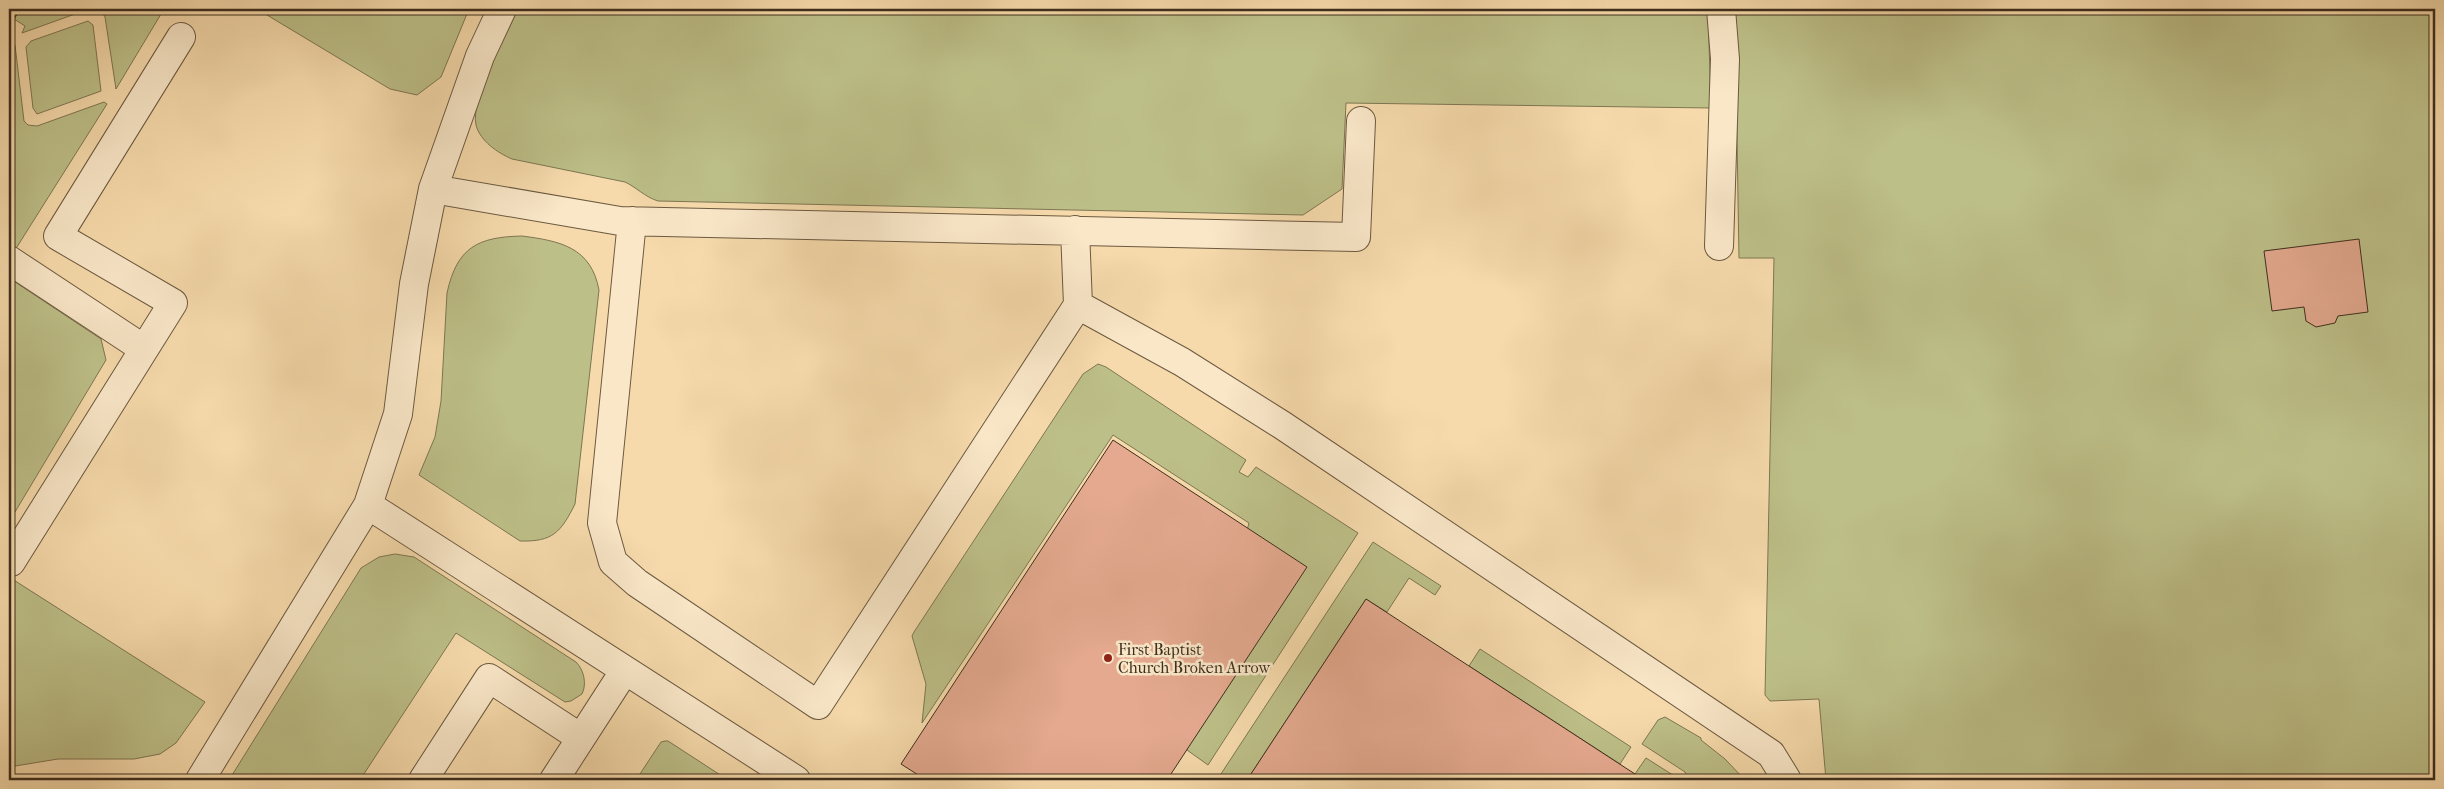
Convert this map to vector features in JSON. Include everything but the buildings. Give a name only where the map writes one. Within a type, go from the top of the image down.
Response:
[{"type":"lane","points":[[200,780],[368,505],[398,414],[414,284],[433,189],[480,56],[502,9]]},
{"type":"lane","points":[[1719,246],[1725,59],[1721,9]]},
{"type":"lane","points":[[11,562],[173,303],[58,236],[181,36]]},
{"type":"lane","points":[[433,189],[620,221],[1356,237],[1361,121]]},
{"type":"lane","points":[[632,221],[602,523],[613,562],[637,583],[818,705],[1078,305],[1075,230]]},
{"type":"lane","points":[[9,260],[144,349]]},
{"type":"lane","points":[[1078,305],[1207,378],[1602,640],[1771,754],[1787,780]]},
{"type":"lane","points":[[368,505],[796,780]]},
{"type":"lane","points":[[554,780],[625,670]]},
{"type":"lane","points":[[423,780],[489,678],[581,738]]},
{"type":"green space","points":[[20,9],[89,9],[22,33],[25,26],[14,19]]},
{"type":"green space","points":[[100,9],[164,9],[116,89],[105,17]]},
{"type":"green space","points":[[257,9],[469,9],[441,77],[417,95],[390,89]]},
{"type":"green space","points":[[518,9],[1708,9],[1711,108],[1346,103],[1342,189],[1303,215],[658,201],[625,182],[512,159],[496,150],[481,136],[476,125],[478,99]]},
{"type":"green space","points":[[1732,9],[2435,9],[2435,780],[1826,780],[1819,699],[1770,701],[1765,695],[1774,258],[1739,258],[1736,77]]},
{"type":"green space","points":[[88,21],[93,25],[101,91],[37,114],[33,108],[26,47],[31,41]]},
{"type":"green space","points":[[12,44],[15,45],[24,121],[28,125],[37,126],[104,102],[107,104],[15,250],[9,246],[9,49]]},
{"type":"green space","points":[[522,236],[549,240],[572,249],[581,255],[589,264],[599,290],[575,504],[565,522],[555,533],[541,540],[531,541],[520,541],[419,475],[435,437],[441,401],[447,293],[451,277],[464,255],[482,242]]},
{"type":"green space","points":[[9,278],[101,339],[106,360],[9,522]]},
{"type":"green space","points":[[1098,364],[1106,367],[1246,460],[1239,472],[1248,477],[1256,467],[1358,533],[1208,765],[1187,750],[1249,523],[1113,435],[922,723],[926,684],[912,636],[1083,374]]},
{"type":"green space","points":[[1373,542],[1441,586],[1435,595],[1409,578],[1387,612],[1366,599],[1247,780],[1217,780]]},
{"type":"green space","points":[[395,554],[414,557],[576,662],[584,677],[584,690],[582,694],[571,701],[565,702],[456,633],[360,780],[229,780],[361,568],[379,557]]},
{"type":"green space","points":[[9,577],[205,702],[176,743],[160,754],[134,759],[58,759],[9,767]]},
{"type":"green space","points":[[1480,649],[1631,747],[1620,764],[1469,666]]},
{"type":"green space","points":[[1665,717],[1701,738],[1745,780],[1688,780],[1685,772],[1642,744],[1658,720]]},
{"type":"green space","points":[[668,741],[728,780],[636,780],[661,742]]},
{"type":"green space","points":[[1646,758],[1678,780],[1644,780],[1635,774]]},
{"type":"place","name":"First Baptist Church Broken Arrow","points":[[1108,658]]}]
